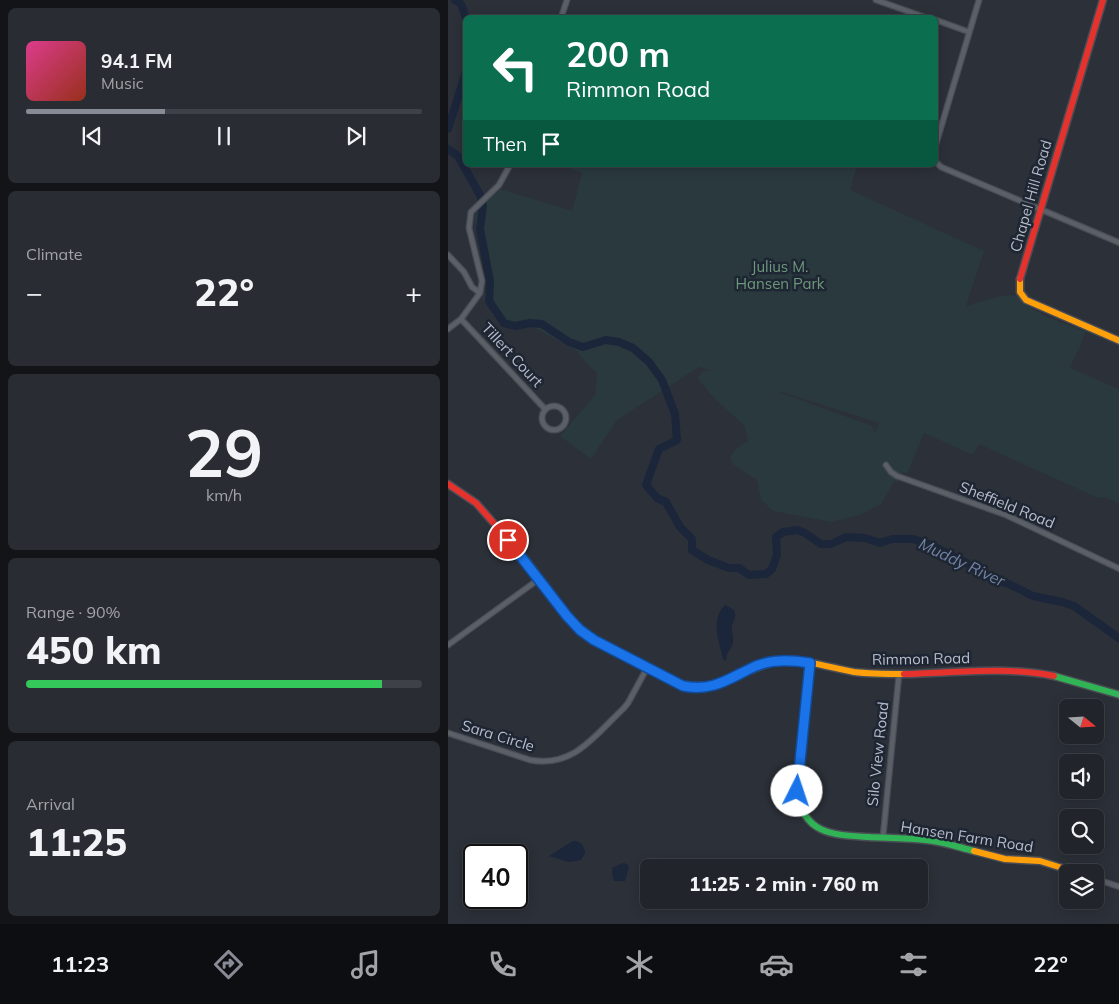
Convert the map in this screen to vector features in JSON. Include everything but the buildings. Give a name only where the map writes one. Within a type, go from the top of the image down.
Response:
[{"type":"street","points":[[562,15],[567,0]]},
{"type":"street","points":[[876,0],[918,15]]},
{"type":"street","points":[[938,137],[979,0]]},
{"type":"street","name":"Chapel Hill Road","points":[[1103,0],[1040,210],[1019,289],[1020,295],[1026,300],[1120,340]]},
{"type":"street","points":[[938,21],[970,32]]},
{"type":"street","points":[[938,164],[941,167],[1120,244]]},
{"type":"street","points":[[448,329],[461,319],[480,293],[482,281],[469,228],[471,212],[476,205],[502,182],[509,167]]},
{"type":"street","points":[[448,255],[464,272],[472,287],[480,293]]},
{"type":"street","name":"Tillert Court","points":[[461,319],[545,409]]},
{"type":"street","name":"Tillert Court","points":[[556,406],[563,410],[566,418],[561,428],[553,430],[546,427],[542,420],[545,409],[556,406]]},
{"type":"street","name":"Sheffield Road","points":[[886,465],[897,476],[1006,515],[1120,569]]},
{"type":"street","name":"Rimmon Road","points":[[448,484],[476,503],[521,554],[567,616],[580,630],[594,640],[683,686],[695,688],[708,687],[770,662],[796,661],[873,674],[972,671],[1034,673],[1053,676],[1120,695]]},
{"type":"street","points":[[448,645],[539,579]]},
{"type":"street","name":"Hansen Farm Road","points":[[810,663],[797,779],[798,799],[806,818],[822,831],[836,835],[928,840],[1005,859],[1040,860],[1059,867]]},
{"type":"street","name":"Sara Circle","points":[[448,734],[530,760],[542,762],[563,760],[579,750],[628,703],[647,668]]},
{"type":"street","name":"Silo View Road","points":[[883,837],[899,674]]},
{"type":"street","points":[[1104,882],[1120,887]]},
{"type":"green space","name":"Julius M. Hansen Park","points":[[566,167],[856,167],[850,190],[984,251],[966,306],[1001,296],[1017,295],[1029,307],[1038,312],[1086,332],[1070,368],[1119,389],[1119,503],[1105,497],[1098,498],[979,444],[973,455],[924,433],[907,474],[902,472],[898,482],[894,481],[881,504],[860,515],[832,522],[773,511],[761,500],[757,480],[734,465],[729,458],[736,449],[748,441],[745,426],[716,400],[697,378],[702,372],[710,370],[699,367],[617,420],[591,459],[560,436],[595,395],[597,373],[577,351],[535,328],[527,324],[508,325],[483,299],[487,283],[475,217],[479,208],[500,189],[572,211],[582,173]],"holes":[[[781,393],[879,423],[875,433],[872,426]]]},
{"type":"water","points":[[725,605],[734,610],[735,614],[732,626],[733,643],[727,654],[726,661],[723,659],[717,631],[718,617]]},
{"type":"water","points":[[573,841],[579,842],[583,846],[585,853],[581,860],[569,862],[549,856]]},
{"type":"water","points":[[623,863],[629,867],[625,881],[614,881],[612,868]]},
{"type":"waterway","name":"Muddy River","points":[[455,0],[461,4],[465,15]]},
{"type":"waterway","name":"Muddy River","points":[[448,129],[463,82]]},
{"type":"waterway","name":"Muddy River","points":[[448,149],[458,156],[463,165]]},
{"type":"waterway","name":"Muddy River","points":[[464,167],[480,195],[483,205],[480,229],[490,281],[489,301],[504,323],[515,326],[530,323],[542,324],[569,342],[583,347],[606,340],[619,342],[633,348],[649,362],[662,380],[675,414],[677,440],[659,449],[646,485],[657,498],[666,502],[680,527],[692,539],[692,550],[708,560],[729,568],[739,568],[749,575],[766,574],[772,569],[777,555],[776,537],[783,532],[797,530],[821,544],[831,544],[846,537],[865,538],[880,543],[892,539],[913,539],[929,544],[994,579],[1033,596],[1074,606],[1120,639]]},
{"type":"traffic: fast","points":[[810,663],[797,791],[800,805],[806,816],[813,824],[831,833],[931,841],[974,851]]},
{"type":"traffic: fast","points":[[1054,676],[1120,695]]},
{"type":"traffic: slow","points":[[1020,279],[1020,292],[1026,300],[1120,341]]},
{"type":"traffic: slow","points":[[572,621],[594,640],[683,685],[713,685],[767,664],[786,661],[812,663],[854,672],[904,674]]},
{"type":"traffic: slow","points":[[974,851],[1005,859],[1040,861],[1059,867]]},
{"type":"traffic: jam","points":[[1020,279],[1103,0]]},
{"type":"traffic: jam","points":[[448,484],[476,503],[521,554],[572,621]]},
{"type":"traffic: jam","points":[[904,674],[1016,671],[1054,676]]},
{"type":"route","points":[[508,540],[580,630],[594,640],[683,686],[695,688],[719,684],[770,662],[796,661],[810,663],[797,791]]}]
